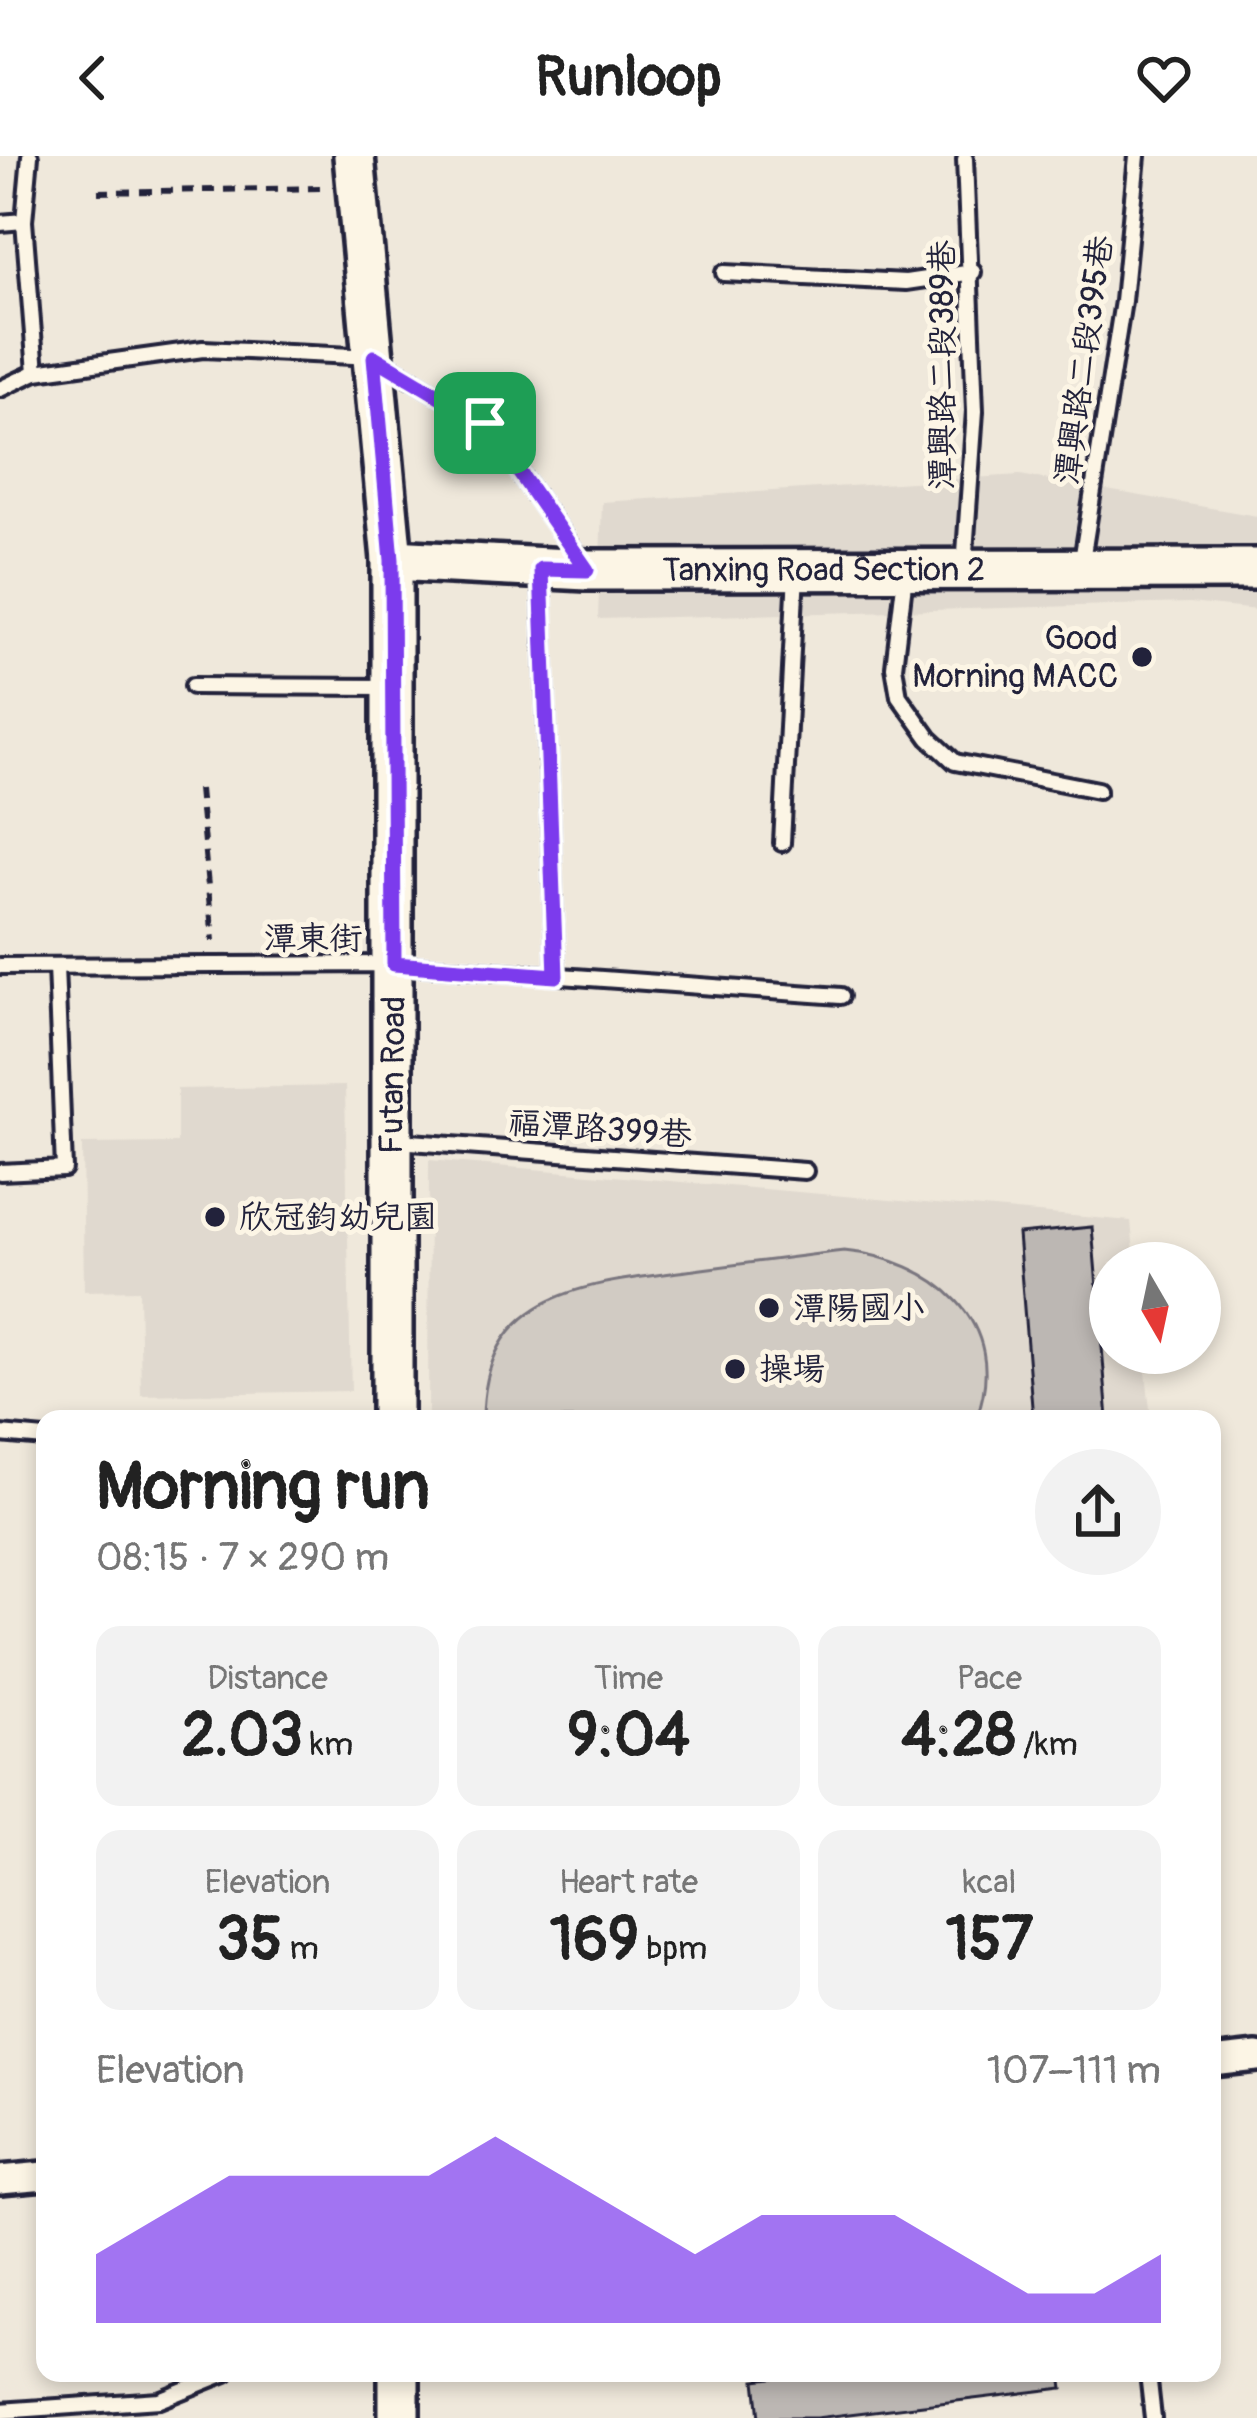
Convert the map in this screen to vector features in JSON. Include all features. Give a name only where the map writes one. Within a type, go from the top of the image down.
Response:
[{"type":"street","name":"Futan Road","points":[[355,172],[392,560],[390,1410]]},
{"type":"street","name":"Tanxing Road Section 2","points":[[392,560],[587,570],[1257,569]]},
{"type":"street","points":[[1221,2061],[1257,2056]]},
{"type":"street","points":[[0,2180],[36,2177]]},
{"type":"street","points":[[399,2382],[399,2418]]},
{"type":"lane","points":[[29,156],[24,221],[37,372]]},
{"type":"lane","name":"潭興路二段395巷","points":[[1081,572],[1123,302],[1137,156]]},
{"type":"lane","name":"潭興路二段389巷","points":[[964,572],[975,411],[974,272],[965,159]]},
{"type":"lane","points":[[0,223],[24,221]]},
{"type":"lane","points":[[724,273],[906,282],[974,272]]},
{"type":"lane","points":[[0,389],[37,372],[203,350],[374,357],[485,423],[587,570]]},
{"type":"lane","points":[[541,569],[556,976]]},
{"type":"lane","points":[[782,843],[796,572]]},
{"type":"lane","points":[[905,573],[894,667],[899,696],[929,738],[955,762],[1098,790]]},
{"type":"lane","points":[[193,686],[392,687]]},
{"type":"lane","name":"潭東街","points":[[0,966],[394,964],[841,996]]},
{"type":"lane","points":[[0,1172],[64,1168],[56,966]]},
{"type":"lane","name":"福潭路399巷","points":[[391,1141],[805,1171]]},
{"type":"lane","points":[[0,1433],[36,1437]]},
{"type":"lane","points":[[0,2411],[159,2400],[204,2382]]},
{"type":"lane","points":[[1149,2382],[1153,2418]]},
{"type":"path","points":[[98,192],[355,172]]},
{"type":"path","points":[[199,789],[215,965]]},
{"type":"shaded area","points":[[1020,475],[1257,516],[1257,610],[1190,603],[598,619],[602,502]]},
{"type":"shaded area","name":"欣冠鈞幼兒園","points":[[345,1086],[351,1391],[141,1395],[139,1290],[84,1291],[82,1144],[177,1143],[177,1089]]},
{"type":"shaded area","name":"潭陽國小","points":[[429,1160],[1131,1221],[1133,1242],[1089,1242],[1089,1374],[1146,1374],[1150,1410],[428,1410]]},
{"type":"shaded area","points":[[844,1251],[876,1256],[934,1282],[957,1301],[974,1325],[983,1353],[985,1384],[978,1410],[484,1410],[488,1376],[501,1343],[522,1319],[548,1302],[613,1281]]},
{"type":"building","points":[[1092,1227],[1089,1374],[1104,1374],[1107,1410],[1032,1410],[1018,1234]]},
{"type":"building","points":[[755,2382],[1062,2382],[1063,2388],[816,2418],[759,2418]]},
{"type":"place","name":"Good Morning MACC","points":[[1142,657]]},
{"type":"place","name":"欣冠鈞幼兒園","points":[[215,1217]]},
{"type":"place","name":"潭陽國小","points":[[769,1308]]},
{"type":"place","name":"操場","points":[[735,1369]]},
{"type":"route","points":[[374,357],[485,423],[587,570],[541,569],[556,976],[394,964],[392,560],[374,357]]}]
